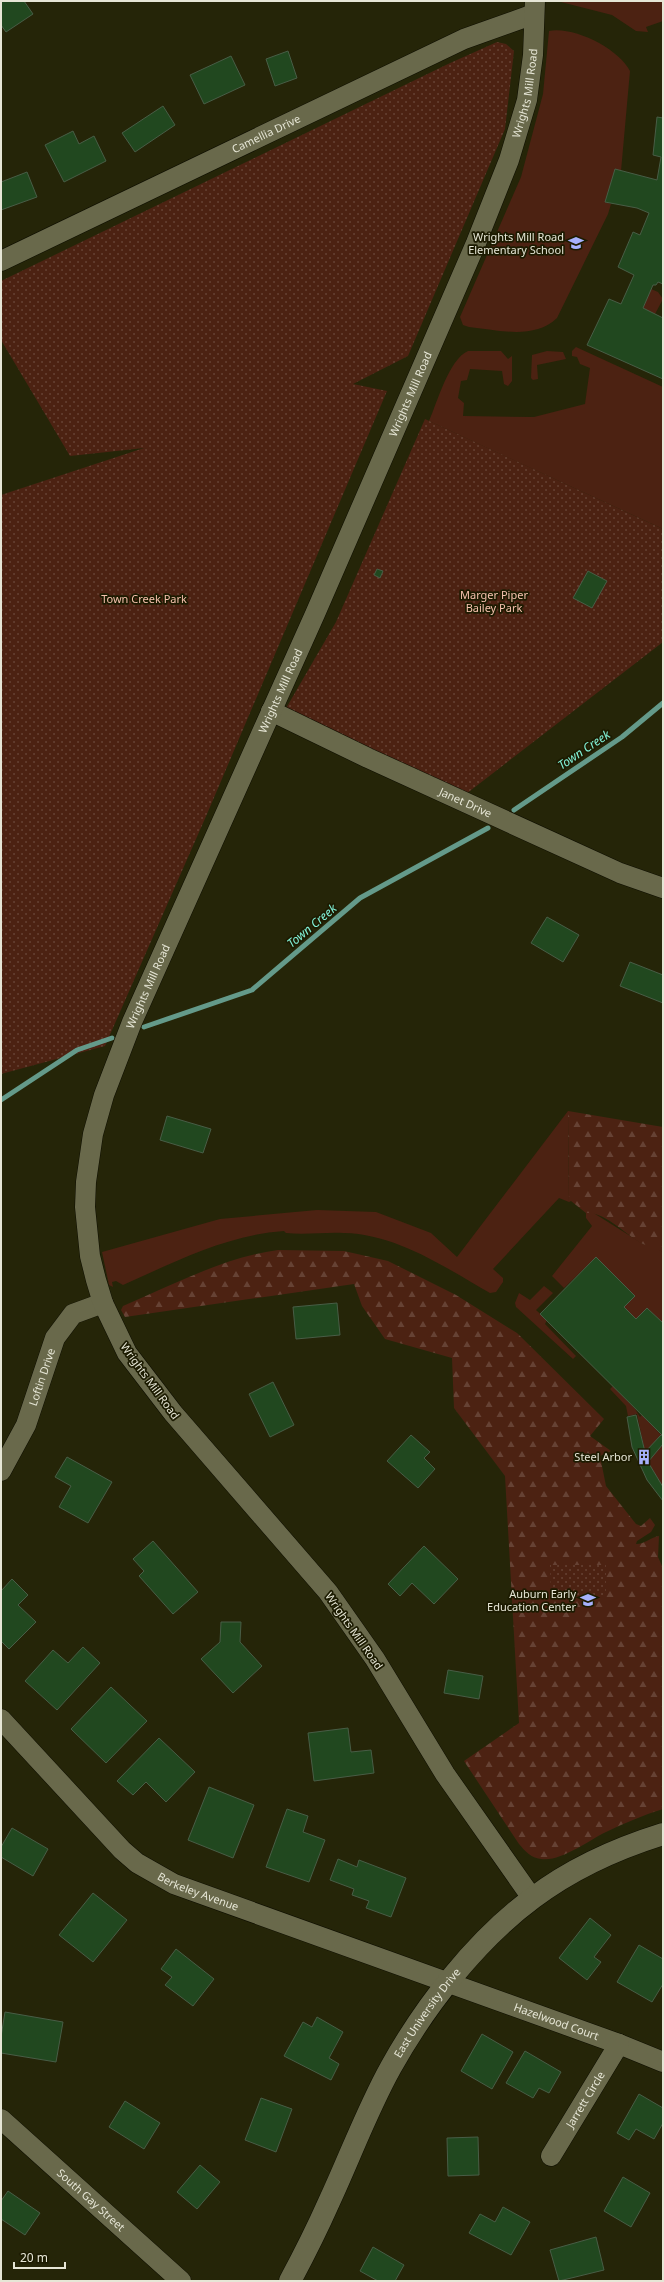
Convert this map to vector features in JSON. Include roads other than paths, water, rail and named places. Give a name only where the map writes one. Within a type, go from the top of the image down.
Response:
[{"type":"main road","name":"East University Drive","points":[[290,2281],[329,2203],[355,2141],[390,2068],[417,2022],[448,1983],[488,1938],[532,1898],[596,1861],[663,1834]]},
{"type":"street","name":"Camellia Drive","points":[[1,261],[464,38],[535,8]]},
{"type":"street","name":"Wrights Mill Road","points":[[532,1898],[445,1774],[375,1659],[328,1592],[173,1413],[127,1353],[103,1303],[90,1256],[85,1207],[89,1158],[104,1095],[132,1022],[315,614],[476,243],[509,160],[527,100],[533,55],[535,8]]},
{"type":"street","name":"Janet Drive","points":[[271,711],[375,761],[620,874],[663,888]]},
{"type":"street","name":"Loftin Drive","points":[[1,1471],[26,1425],[55,1338],[73,1314],[103,1303]]},
{"type":"street","name":"Berkeley Avenue","points":[[1,1719],[81,1808],[122,1850],[137,1863],[174,1884],[448,1983]]},
{"type":"street","name":"Hazelwood Court","points":[[448,1983],[619,2044],[663,2062]]},
{"type":"street","name":"Jarrett Circle","points":[[551,2156],[619,2044]]},
{"type":"street","name":"South Gay Street","points":[[1,2119],[181,2281]]},
{"type":"waterway","name":"Town Creek","points":[[514,810],[622,737],[663,703]]},
{"type":"waterway","name":"Town Creek","points":[[144,1027],[252,990],[360,898],[488,828]]},
{"type":"waterway","name":"Town Creek","points":[[1,1100],[77,1050],[112,1038]]},
{"type":"place","name":"Wrights Mill Road Elementary School","points":[[576,243]]},
{"type":"place","name":"Steel Arbor","points":[[644,1457]]},
{"type":"place","name":"Auburn Early Education Center","points":[[588,1600]]},
{"type":"park label","name":"Town Creek Park","points":[[144,599]]},
{"type":"park label","name":"Marger Piper Bailey Park","points":[[494,601]]}]
